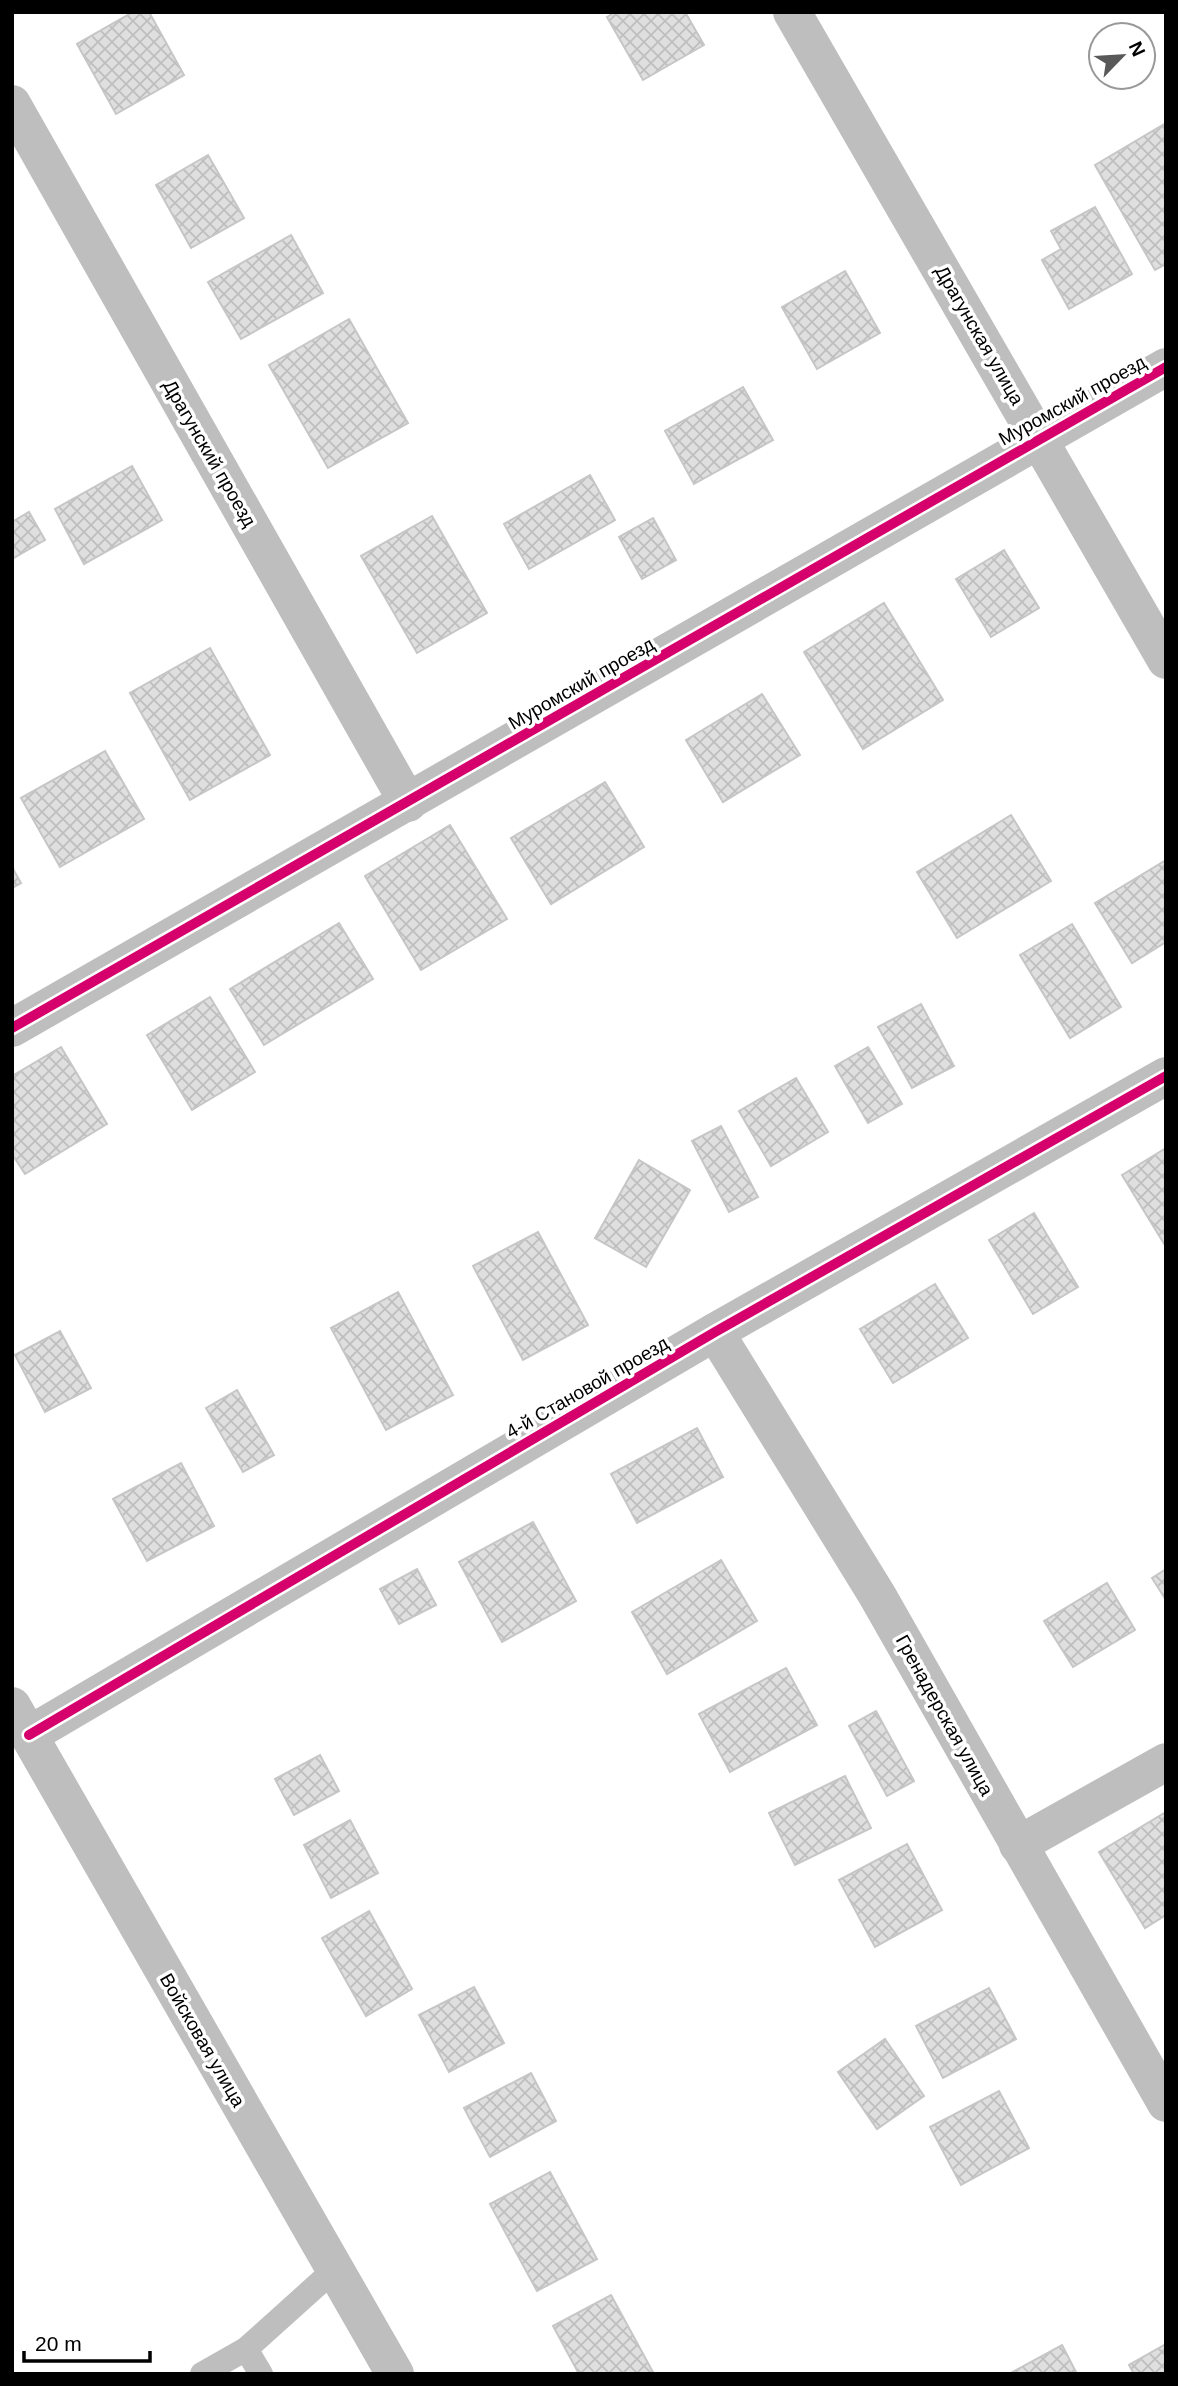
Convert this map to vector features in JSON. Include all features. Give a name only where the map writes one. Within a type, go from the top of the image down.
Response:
[{"type":"street","name":"Драгунская улица","points":[[792,12],[1166,660]]},
{"type":"street","name":"Драгунский проезд","points":[[12,104],[408,803]]},
{"type":"street","name":"Муромский проезд","points":[[12,1028],[1166,367]]},
{"type":"street","name":"4-й Становой проезд","points":[[20,1721],[1166,1076]]},
{"type":"street","name":"Гренадерская улица","points":[[715,1332],[877,1595],[1166,2103]]},
{"type":"street","name":"Войсковая улица","points":[[20,1721],[395,2374]]},
{"type":"street","points":[[1018,1846],[1166,1762]]},
{"type":"lane","points":[[202,2374],[246,2349],[334,2269]]},
{"type":"lane","points":[[246,2349],[261,2374]]},
{"type":"building","points":[[133,12],[149,12],[184,75],[116,114],[77,44]]},
{"type":"building","points":[[615,12],[685,12],[704,45],[643,80],[607,17]]},
{"type":"building","points":[[1166,123],[1166,264],[1155,270],[1095,165]]},
{"type":"building","points":[[208,155],[244,218],[191,248],[156,185]]},
{"type":"building","points":[[1095,207],[1132,274],[1069,309],[1042,260],[1061,249],[1051,231]]},
{"type":"building","points":[[291,235],[323,293],[241,339],[208,282]]},
{"type":"building","points":[[845,271],[880,333],[817,369],[782,307]]},
{"type":"building","points":[[349,319],[408,423],[328,468],[269,365]]},
{"type":"building","points":[[743,387],[773,440],[694,484],[665,431]]},
{"type":"building","points":[[132,466],[162,520],[84,564],[55,509]]},
{"type":"building","points":[[590,475],[615,520],[529,569],[504,524]]},
{"type":"building","points":[[29,512],[45,540],[12,559],[12,522]]},
{"type":"building","points":[[432,516],[487,613],[417,653],[361,556]]},
{"type":"building","points":[[653,518],[676,560],[642,579],[619,537]]},
{"type":"building","points":[[1004,550],[1039,608],[991,637],[956,579]]},
{"type":"building","points":[[884,603],[943,700],[863,749],[804,652]]},
{"type":"building","points":[[210,648],[270,755],[190,800],[130,693]]},
{"type":"building","points":[[762,694],[800,755],[723,802],[686,740]]},
{"type":"building","points":[[105,751],[144,819],[60,867],[21,798]]},
{"type":"building","points":[[605,782],[644,847],[551,904],[511,838]]},
{"type":"building","points":[[1011,815],[1051,881],[957,938],[917,872]]},
{"type":"building","points":[[450,825],[507,919],[421,970],[365,876]]},
{"type":"building","points":[[1166,860],[1166,942],[1132,963],[1095,903]]},
{"type":"building","points":[[12,867],[21,883],[12,888]]},
{"type":"building","points":[[339,923],[373,979],[264,1045],[230,989]]},
{"type":"building","points":[[1072,924],[1121,1007],[1070,1038],[1020,955]]},
{"type":"building","points":[[210,997],[255,1072],[192,1110],[147,1035]]},
{"type":"building","points":[[921,1004],[954,1066],[912,1088],[878,1027]]},
{"type":"building","points":[[61,1047],[107,1124],[25,1174],[12,1154],[12,1076]]},
{"type":"building","points":[[868,1047],[902,1104],[868,1123],[835,1066]]},
{"type":"building","points":[[796,1078],[828,1132],[771,1166],[739,1111]]},
{"type":"building","points":[[721,1126],[758,1197],[729,1212],[692,1141]]},
{"type":"building","points":[[1166,1148],[1166,1247],[1122,1175]]},
{"type":"building","points":[[639,1160],[690,1190],[646,1267],[595,1238]]},
{"type":"building","points":[[1034,1213],[1078,1287],[1033,1314],[989,1240]]},
{"type":"building","points":[[538,1232],[588,1325],[523,1360],[473,1266]]},
{"type":"building","points":[[935,1284],[968,1338],[893,1383],[860,1329]]},
{"type":"building","points":[[398,1292],[453,1395],[386,1430],[331,1328]]},
{"type":"building","points":[[60,1331],[91,1388],[45,1412],[15,1355]]},
{"type":"building","points":[[237,1390],[274,1455],[243,1472],[206,1408]]},
{"type":"building","points":[[697,1428],[723,1477],[637,1523],[611,1474]]},
{"type":"building","points":[[181,1463],[214,1526],[147,1561],[113,1499]]},
{"type":"building","points":[[533,1522],[576,1601],[502,1642],[459,1562]]},
{"type":"building","points":[[721,1560],[757,1621],[667,1674],[632,1612]]},
{"type":"building","points":[[417,1569],[436,1605],[399,1624],[380,1589]]},
{"type":"building","points":[[1166,1569],[1166,1600],[1152,1578]]},
{"type":"building","points":[[1107,1583],[1135,1630],[1073,1667],[1044,1621]]},
{"type":"building","points":[[786,1668],[817,1725],[730,1772],[699,1714]]},
{"type":"building","points":[[876,1711],[914,1781],[887,1796],[849,1726]]},
{"type":"building","points":[[320,1755],[339,1791],[294,1815],[275,1779]]},
{"type":"building","points":[[845,1776],[871,1828],[795,1865],[769,1813]]},
{"type":"building","points":[[1166,1812],[1166,1915],[1145,1928],[1099,1852]]},
{"type":"building","points":[[350,1820],[378,1873],[331,1898],[304,1845]]},
{"type":"building","points":[[907,1844],[942,1910],[875,1947],[839,1880]]},
{"type":"building","points":[[369,1911],[412,1989],[366,2016],[322,1938]]},
{"type":"building","points":[[474,1987],[504,2043],[449,2072],[419,2015]]},
{"type":"building","points":[[989,1988],[1016,2039],[943,2078],[916,2026]]},
{"type":"building","points":[[885,2039],[924,2096],[877,2129],[838,2072]]},
{"type":"building","points":[[531,2073],[556,2121],[490,2157],[464,2108]]},
{"type":"building","points":[[999,2091],[1029,2148],[961,2185],[930,2127]]},
{"type":"building","points":[[550,2172],[597,2259],[537,2291],[490,2204]]},
{"type":"building","points":[[611,2295],[654,2374],[579,2374],[553,2326]]},
{"type":"building","points":[[1166,2344],[1166,2374],[1134,2374],[1129,2365]]},
{"type":"building","points":[[1062,2345],[1077,2374],[1009,2374]]},
{"type":"cycle path","points":[[12,1028],[1166,367]]},
{"type":"cycle path","points":[[29,1735],[715,1332],[1166,1076]]}]
